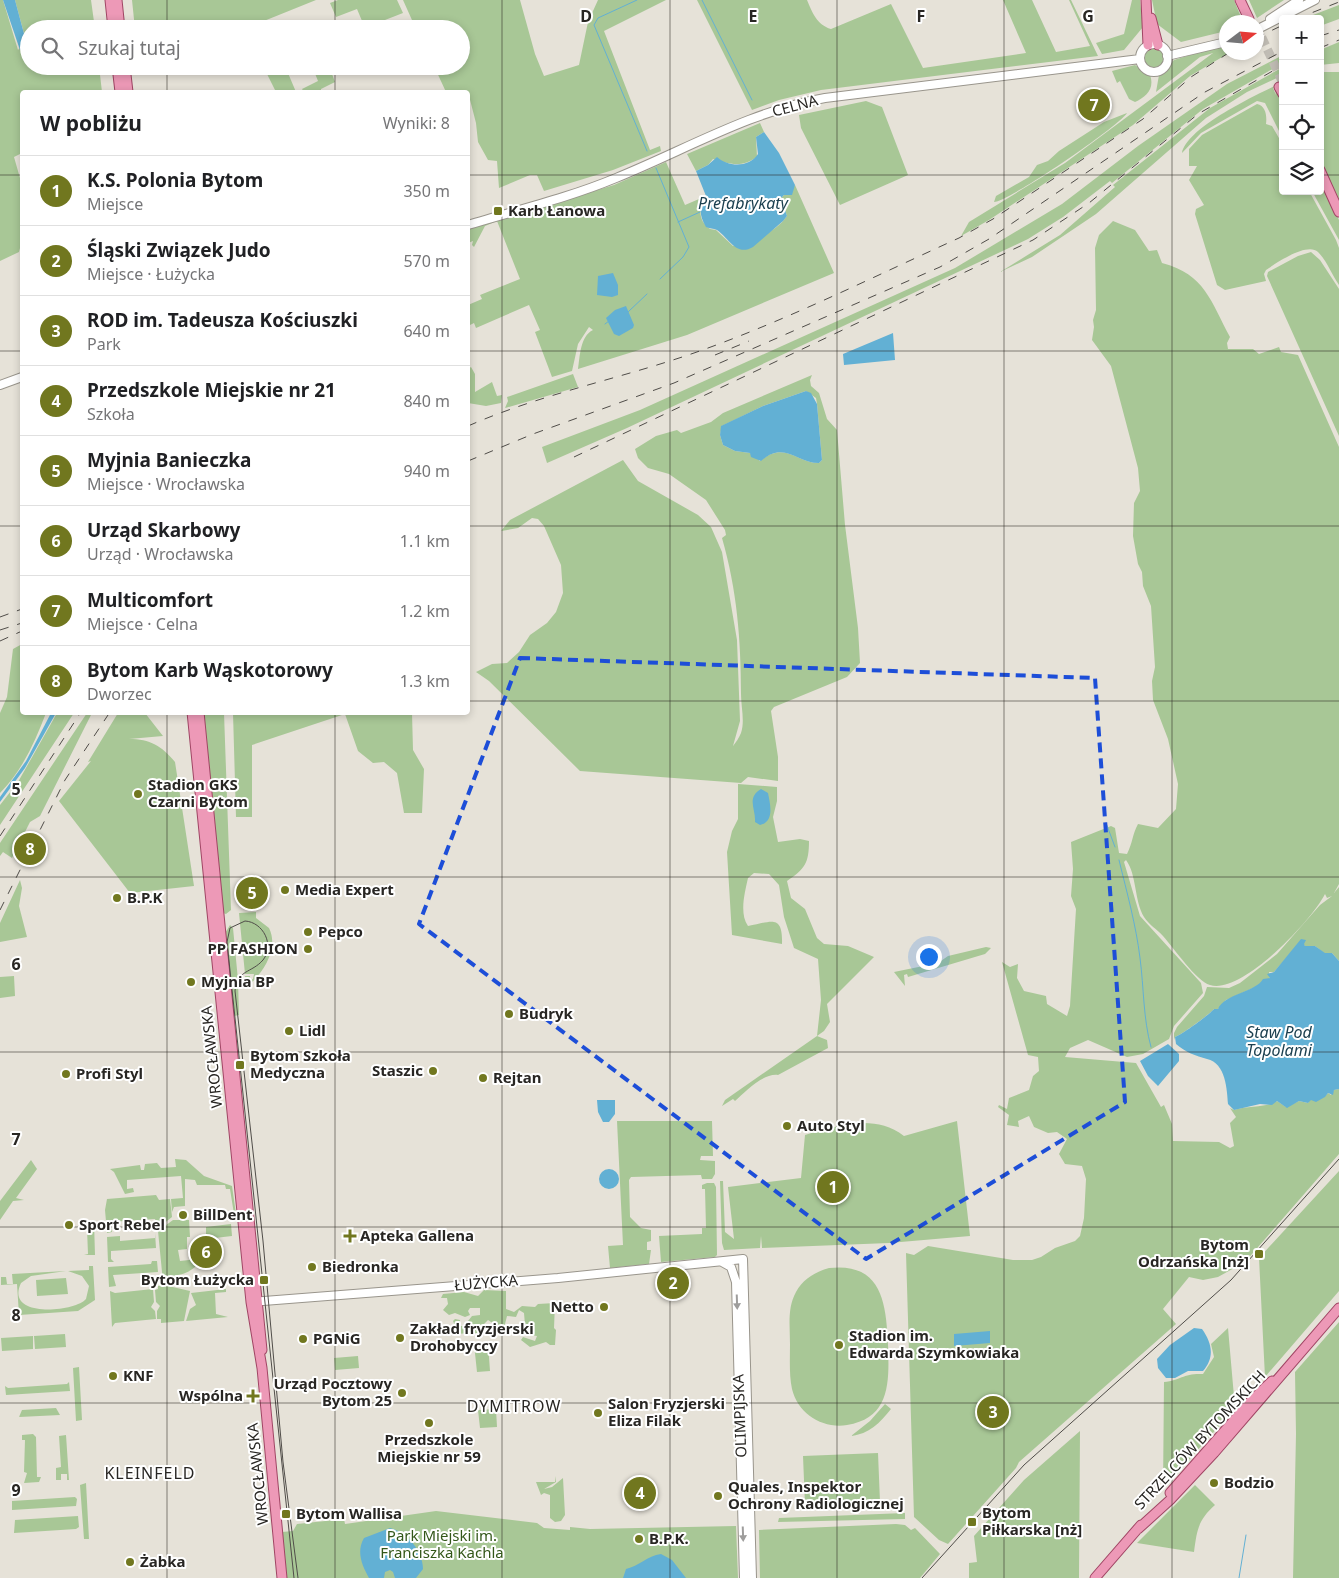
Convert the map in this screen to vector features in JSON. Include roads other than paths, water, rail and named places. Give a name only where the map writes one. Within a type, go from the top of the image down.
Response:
[{"type":"main road","points":[[110,0],[112,20]]},
{"type":"main road","points":[[117,0],[119,20]]},
{"type":"main road","points":[[1146,0],[1158,45]]},
{"type":"main road","points":[[1146,0],[1148,46]]},
{"type":"main road","points":[[1240,0],[1251,18],[1246,0]]},
{"type":"main road","points":[[118,75],[120,90]]},
{"type":"main road","points":[[126,75],[128,90]]},
{"type":"main road","points":[[1324,179],[1339,212]]},
{"type":"main road","name":"WROCŁAWSKA","points":[[192,715],[255,1302],[262,1337],[262,1368],[282,1578]]},
{"type":"main road","name":"WROCŁAWSKA","points":[[199,715],[255,1302]]},
{"type":"main road","name":"STRZELCÓW BYTOMSKICH","points":[[1095,1578],[1138,1529],[1156,1514],[1196,1472],[1267,1393],[1339,1308]]},
{"type":"street","points":[[1264,24],[1299,0]]},
{"type":"street","points":[[1264,25],[1315,0]]},
{"type":"street","points":[[1167,56],[1219,44]]},
{"type":"street","points":[[1158,45],[1165,50],[1167,56],[1164,66],[1154,72],[1143,67],[1140,59],[1142,50],[1148,46],[1158,45]]},
{"type":"street","name":"CELNA","points":[[470,224],[608,182],[758,116],[807,101],[1140,59]]},
{"type":"street","points":[[0,385],[20,378]]},
{"type":"street","name":"ŁUŻYCKA","points":[[255,1302],[584,1276],[744,1259]]},
{"type":"street","name":"OLIMPIJSKA","points":[[744,1259],[752,1578]]},
{"type":"street","name":"OLIMPIJSKA","points":[[720,1262],[731,1267],[736,1282],[744,1578]]},
{"type":"water","points":[[3,0],[15,0],[20,20],[20,50]]},
{"type":"water","name":"Prefabrykaty","points":[[764,132],[779,153],[795,185],[792,195],[784,195],[781,198],[787,216],[783,221],[753,247],[742,250],[733,245],[717,230],[706,227],[701,211],[706,196],[696,171],[708,165],[717,157],[732,164],[749,162],[758,154],[756,137]]},
{"type":"water","points":[[613,273],[618,285],[618,295],[612,297],[597,295],[598,276]]},
{"type":"water","points":[[626,306],[634,325],[633,328],[619,336],[614,334],[606,318],[615,310]]},
{"type":"water","points":[[893,333],[895,360],[844,365],[843,354]]},
{"type":"water","points":[[806,391],[811,393],[817,404],[822,460],[819,463],[804,460],[784,452],[769,455],[761,461],[751,457],[750,453],[735,451],[723,445],[720,435],[721,426],[763,406]]},
{"type":"water","points":[[50,715],[55,715],[25,768],[0,802],[0,797],[26,761]]},
{"type":"water","points":[[761,789],[768,793],[770,816],[765,823],[760,825],[755,822],[753,800],[756,792]]},
{"type":"water","name":"Staw Pod Topolami","points":[[1301,939],[1306,940],[1305,946],[1315,946],[1325,953],[1332,953],[1339,961],[1339,1089],[1334,1090],[1333,1095],[1328,1093],[1316,1102],[1311,1100],[1308,1103],[1299,1101],[1287,1108],[1277,1101],[1272,1105],[1260,1104],[1234,1110],[1228,1104],[1224,1078],[1218,1066],[1183,1049],[1176,1044],[1175,1037],[1196,1024],[1214,1009],[1218,1009],[1221,1004],[1233,996],[1254,987],[1263,979],[1270,978],[1267,974],[1274,972]]},
{"type":"water","points":[[1168,1044],[1179,1054],[1179,1061],[1158,1086],[1148,1076],[1140,1061]]},
{"type":"water","points":[[597,1100],[615,1100],[615,1114],[609,1122],[603,1122],[598,1112]]},
{"type":"water","points":[[609,1169],[616,1172],[619,1179],[616,1186],[609,1189],[602,1186],[599,1179],[602,1172]]},
{"type":"water","points":[[1194,1328],[1202,1329],[1210,1345],[1211,1355],[1207,1366],[1203,1371],[1188,1371],[1175,1378],[1166,1378],[1158,1368],[1157,1359],[1170,1345]]},
{"type":"water","points":[[990,1331],[990,1343],[954,1346],[954,1334]]},
{"type":"water","points":[[390,1528],[408,1538],[417,1549],[423,1569],[416,1578],[395,1578],[390,1570],[385,1572],[384,1578],[369,1578],[366,1573],[360,1553],[364,1538]]},
{"type":"water","points":[[661,1554],[672,1560],[686,1578],[623,1578],[626,1569]]},
{"type":"waterway","points":[[637,0],[598,18],[594,25],[647,151]]},
{"type":"waterway","points":[[702,0],[752,100]]},
{"type":"waterway","points":[[656,168],[689,247],[683,257],[660,279]]},
{"type":"waterway","points":[[678,222],[700,212]]},
{"type":"waterway","points":[[628,312],[647,294]]},
{"type":"waterway","points":[[605,324],[609,321]]},
{"type":"waterway","points":[[1106,823],[1115,847]]},
{"type":"waterway","points":[[1119,860],[1138,946],[1145,1014],[1151,1047]]},
{"type":"waterway","points":[[1239,1578],[1246,1535]]},
{"type":"tunnel","points":[[1264,42],[1279,74]]},
{"type":"tram line","points":[[294,1578],[227,942],[230,928],[245,921],[257,925],[262,930],[268,948],[263,960],[241,975],[236,984],[235,991],[263,1241],[283,1462],[298,1578]]},
{"type":"tram line","points":[[922,1578],[1024,1465],[1231,1280],[1339,1159]]},
{"type":"railway","points":[[1306,15],[1339,2]]},
{"type":"railway","points":[[1264,34],[1279,27]]},
{"type":"railway","points":[[1324,35],[1339,30]]},
{"type":"railway","points":[[1324,46],[1339,40]]},
{"type":"railway","points":[[470,460],[533,434],[674,383],[940,267],[989,239],[1205,92],[1279,53]]},
{"type":"railway","points":[[470,425],[524,405],[666,362],[727,341],[828,298],[959,238],[993,219],[1143,119],[1191,77],[1219,59]]},
{"type":"railway","points":[[574,457],[1033,240],[1089,203],[1198,114],[1279,67]]},
{"type":"railway","points":[[715,355],[749,341]]},
{"type":"railway","points":[[0,617],[20,610]]},
{"type":"railway","points":[[0,630],[20,624]]},
{"type":"railway","points":[[0,641],[20,632]]},
{"type":"railway","points":[[0,836],[79,715]]},
{"type":"railway","points":[[0,910],[65,780],[108,715]]},
{"type":"place","name":"Multicomfort","points":[[1094,105]]},
{"type":"place","name":"Karb Łanowa","points":[[498,211]]},
{"type":"place","name":"Stadion GKS Czarni Bytom","points":[[138,794]]},
{"type":"place","name":"Bytom Karb Wąskotorowy","points":[[30,849]]},
{"type":"place","name":"Media Expert","points":[[285,890]]},
{"type":"place","name":"Myjnia Banieczka","points":[[252,893]]},
{"type":"place","name":"B.P.K","points":[[117,898]]},
{"type":"place","name":"Pepco","points":[[308,932]]},
{"type":"place","name":"PP FASHION","points":[[308,949]]},
{"type":"place","name":"Myjnia BP","points":[[191,982]]},
{"type":"place","name":"Budryk","points":[[509,1014]]},
{"type":"place","name":"Lidl","points":[[289,1031]]},
{"type":"place","name":"Bytom Szkoła Medyczna","points":[[240,1065]]},
{"type":"place","name":"Staszic","points":[[433,1071]]},
{"type":"place","name":"Profi Styl","points":[[66,1074]]},
{"type":"place","name":"Rejtan","points":[[483,1078]]},
{"type":"place","name":"Auto Styl","points":[[787,1126]]},
{"type":"place","name":"K.S. Polonia Bytom","points":[[833,1187]]},
{"type":"place","name":"BillDent","points":[[183,1215]]},
{"type":"place","name":"Sport Rebel","points":[[69,1225]]},
{"type":"place","name":"Apteka Gallena","points":[[350,1236]]},
{"type":"place","name":"Urząd Skarbowy","points":[[206,1252]]},
{"type":"place","name":"Bytom Odrzańska [nż]","points":[[1259,1254]]},
{"type":"place","name":"Biedronka","points":[[312,1267]]},
{"type":"place","name":"Bytom Łużycka","points":[[264,1280]]},
{"type":"place","name":"Śląski Związek Judo","points":[[673,1283]]},
{"type":"place","name":"Netto","points":[[604,1307]]},
{"type":"place","name":"Zakład fryzjerski Drohobyccy","points":[[400,1338]]},
{"type":"place","name":"PGNiG","points":[[303,1339]]},
{"type":"place","name":"Stadion im. Edwarda Szymkowiaka","points":[[839,1345]]},
{"type":"place","name":"KNF","points":[[113,1376]]},
{"type":"place","name":"Urząd Pocztowy Bytom 25","points":[[402,1393]]},
{"type":"place","name":"Wspólna","points":[[253,1396]]},
{"type":"place","name":"ROD im. Tadeusza Kościuszki","points":[[993,1412]]},
{"type":"place","name":"Salon Fryzjerski Eliza Filak","points":[[598,1413]]},
{"type":"place","name":"Przedszkole Miejskie nr 59","points":[[429,1423]]},
{"type":"place","name":"Bodzio","points":[[1214,1483]]},
{"type":"place","name":"Przedszkole Miejskie nr 21","points":[[640,1493]]},
{"type":"place","name":"Quales, Inspektor Ochrony Radiologicznej","points":[[718,1496]]},
{"type":"place","name":"Bytom Wallisa","points":[[286,1514]]},
{"type":"place","name":"Bytom Piłkarska [nż]","points":[[972,1522]]},
{"type":"place","name":"B.P.K.","points":[[639,1539]]},
{"type":"place","name":"Żabka","points":[[130,1562]]},
{"type":"district","name":"DYMITROW","points":[[514,1406]]},
{"type":"district","name":"KLEINFELD","points":[[150,1473]]},
{"type":"park label","name":"Park Miejski im. Franciszka Kachla","points":[[442,1544]]}]
